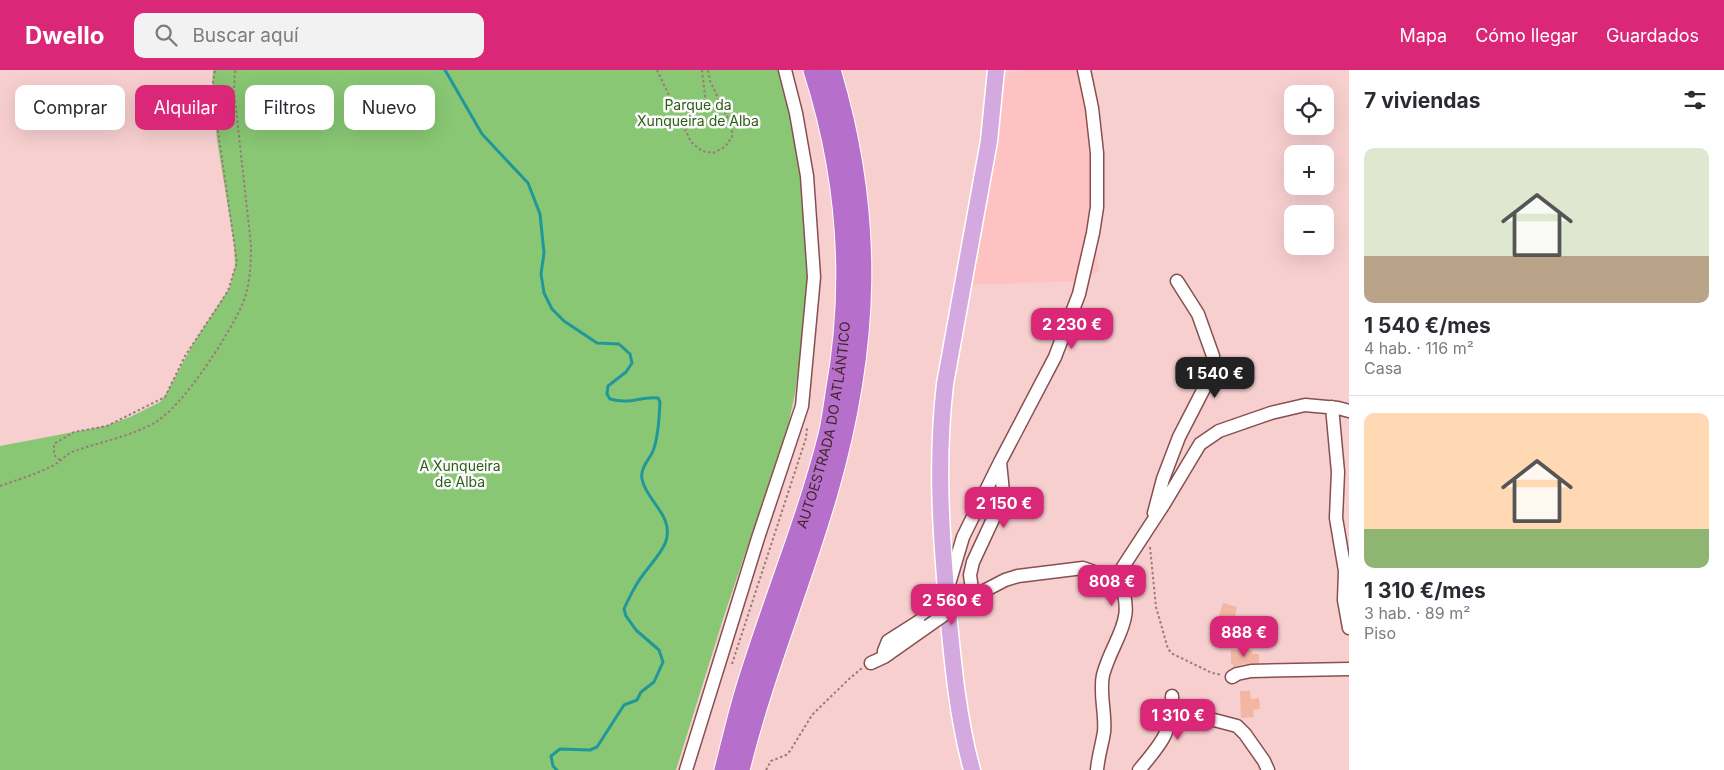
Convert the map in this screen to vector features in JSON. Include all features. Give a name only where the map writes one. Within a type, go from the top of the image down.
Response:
[{"type":"highway","name":"AUTOESTRADA DO ATLÁNTICO","points":[[724,770],[745,690],[807,508],[828,433],[841,362],[846,271],[844,223],[829,126],[813,70]]},
{"type":"highway","name":"AUTOESTRADA DO ATLÁNTICO","points":[[740,770],[748,737],[775,650],[830,487],[853,391],[859,344],[862,270],[857,185],[847,129],[831,70]]},
{"type":"main road","points":[[972,770],[961,721],[943,599],[931,490],[931,442],[938,371],[977,166],[988,70]]},
{"type":"main road","points":[[963,770],[951,720],[944,664],[940,504],[941,420],[950,348],[976,220],[989,140],[996,70]]},
{"type":"street","points":[[686,770],[758,538],[802,406],[814,276],[807,176],[796,113],[785,70]]},
{"type":"street","points":[[884,657],[888,641],[921,620],[943,599],[963,537],[1055,357],[1078,294],[1093,233],[1097,207],[1097,153],[1092,108],[1084,70]]},
{"type":"street","points":[[1149,527],[1163,479],[1179,437],[1213,371],[1213,356],[1198,314],[1177,281]]},
{"type":"street","points":[[1117,576],[1200,444],[1219,431],[1271,413],[1305,405],[1332,407],[1349,411]]},
{"type":"street","points":[[1332,407],[1338,472],[1336,518],[1345,571],[1344,600],[1349,628]]},
{"type":"street","points":[[973,597],[970,575],[973,562],[994,517],[1003,492],[1000,462]]},
{"type":"street","points":[[871,663],[884,657],[961,604],[1005,580],[1018,576],[1083,568],[1105,576],[1117,576]]},
{"type":"street","points":[[1097,770],[1104,731],[1103,676],[1125,623],[1126,610],[1122,587],[1117,576]]},
{"type":"street","points":[[1232,677],[1237,674],[1251,672],[1349,669]]},
{"type":"street","points":[[1139,770],[1160,746],[1166,734],[1171,714],[1172,696]]},
{"type":"street","points":[[1171,714],[1195,715],[1237,726],[1245,734],[1268,770]]},
{"type":"path","points":[[60,460],[54,455],[54,444],[74,432],[107,426],[165,397],[185,356],[228,291],[238,262],[212,90],[215,70]]},
{"type":"path","points":[[0,486],[53,466],[69,453],[154,423],[174,408],[189,390],[222,341],[242,304],[251,268],[251,245],[234,91],[235,70]]},
{"type":"path","points":[[657,70],[690,142],[702,151],[713,153],[725,148],[732,137],[732,127],[710,81],[708,70]]},
{"type":"path","points":[[702,70],[706,104]]},
{"type":"path","points":[[732,664],[806,438],[807,423],[802,406]]},
{"type":"path","points":[[1149,527],[1156,607],[1168,650],[1212,673],[1232,677]]},
{"type":"path","points":[[766,770],[771,761],[790,751],[812,715],[828,698],[871,663]]},
{"type":"shaded area","points":[[1023,70],[1084,70],[1091,101],[1093,233],[1099,271],[1082,281],[962,285],[996,75]]},
{"type":"green space","name":"A Xunqueira de Alba","points":[[213,70],[780,70],[800,165],[808,280],[807,304],[795,393],[788,427],[724,616],[676,770],[0,770],[0,446],[105,426],[130,417],[160,402],[193,344],[230,287],[235,266],[234,244],[216,130],[235,130],[235,85],[212,85]]},
{"type":"building","points":[[1223,603],[1237,607],[1234,620],[1219,616]]},
{"type":"building","points":[[1231,650],[1252,650],[1252,654],[1259,654],[1259,663],[1233,667],[1233,664],[1231,664]]},
{"type":"building","points":[[1240,691],[1250,691],[1251,699],[1259,698],[1260,709],[1253,710],[1254,717],[1241,718]]},
{"type":"waterway","points":[[445,70],[482,134],[528,183],[540,214],[544,253],[541,274],[544,293],[552,309],[564,321],[597,343],[619,344],[630,354],[632,363],[626,372],[608,386],[607,394],[610,399],[629,401],[658,398],[660,402],[655,445],[644,468],[642,479],[666,523],[666,541],[661,551],[638,582],[624,609],[626,616],[636,630],[659,650],[663,662],[654,682],[641,692],[637,700],[624,705],[597,747],[590,750],[560,749],[551,756],[553,766],[557,770]]},
{"type":"park label","name":"Parque da Xunqueira de Alba","points":[[698,112]]}]
